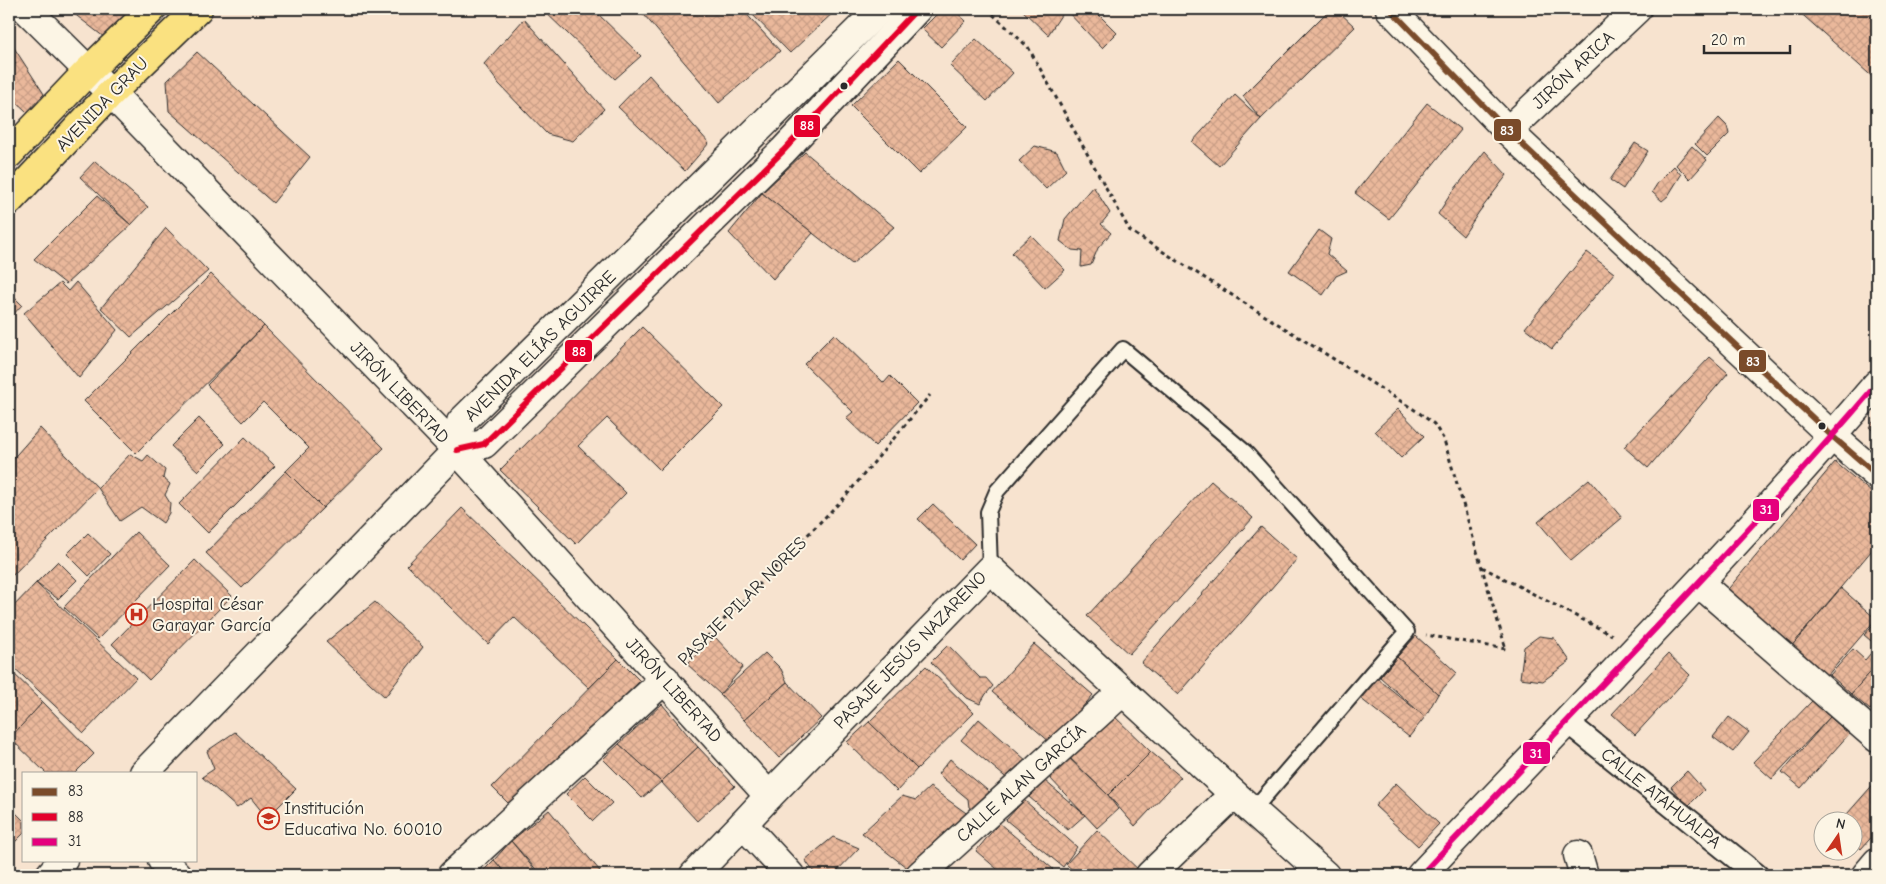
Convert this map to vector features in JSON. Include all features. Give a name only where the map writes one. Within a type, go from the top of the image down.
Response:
[{"type":"main road","name":"AVENIDA GRAU","points":[[9,154],[89,70],[152,9]]},
{"type":"main road","name":"AVENIDA GRAU","points":[[9,201],[111,93],[198,9]]},
{"type":"street","name":"JIRÓN LIBERTAD","points":[[26,9],[89,70],[457,450],[769,796]]},
{"type":"street","name":"AVENIDA ELÍAS AGUIRRE","points":[[880,9],[461,422],[457,450],[484,444],[783,151],[917,9]]},
{"type":"street","points":[[1392,9],[1508,131],[1832,436],[1877,475]]},
{"type":"street","name":"JIRÓN ARICA","points":[[1508,131],[1637,9]]},
{"type":"street","points":[[810,79],[832,100]]},
{"type":"street","points":[[1421,875],[1699,583],[1877,384]]},
{"type":"street","points":[[145,772],[457,450]]},
{"type":"street","points":[[990,569],[1122,692],[1325,875]]},
{"type":"street","name":"PASAJE JESÚS NAZARENO","points":[[769,796],[990,569]]},
{"type":"street","points":[[1699,583],[1877,738]]},
{"type":"street","name":"PASAJE PILAR NORES","points":[[452,875],[665,680]]},
{"type":"street","name":"CALLE ALAN GARCÍA","points":[[920,875],[1122,692]]},
{"type":"street","name":"CALLE ATAHUALPA","points":[[1566,721],[1757,875]]},
{"type":"street","points":[[694,875],[769,796]]},
{"type":"street","points":[[1150,875],[1243,802]]},
{"type":"street","points":[[742,824],[790,875]]},
{"type":"street","points":[[50,875],[61,862]]},
{"type":"street","points":[[164,862],[177,875]]},
{"type":"street","points":[[1866,875],[1877,862]]},
{"type":"lane","name":"PASAJE JESÚS NAZARENO","points":[[990,569],[988,512],[997,491],[1123,349],[1245,452],[1407,632]]},
{"type":"lane","points":[[1243,802],[1407,632]]},
{"type":"path","points":[[987,9],[1028,47],[1130,231],[1418,412],[1434,424],[1444,440],[1506,649],[1407,632]]},
{"type":"path","name":"PASAJE PILAR NORES","points":[[665,680],[845,497],[930,394]]},
{"type":"path","points":[[1481,567],[1636,648]]},
{"type":"building","points":[[68,9],[139,9],[109,41]]},
{"type":"building","points":[[542,9],[593,9],[641,56],[615,79]]},
{"type":"building","points":[[639,9],[742,9],[780,51],[719,103]]},
{"type":"building","points":[[747,9],[837,9],[790,53]]},
{"type":"building","points":[[942,9],[953,9],[966,21],[941,47],[922,29]]},
{"type":"building","points":[[1021,9],[1065,9],[1048,35]]},
{"type":"building","points":[[1065,9],[1093,9],[1117,33],[1102,48]]},
{"type":"building","points":[[1330,9],[1336,9],[1355,27],[1261,119],[1243,96]]},
{"type":"building","points":[[1796,9],[1866,9],[1877,19],[1877,81]]},
{"type":"building","points":[[524,19],[604,109],[573,141],[547,134],[499,84],[484,64]]},
{"type":"building","points":[[976,39],[1013,73],[987,101],[950,66]]},
{"type":"building","points":[[9,40],[44,94],[27,112],[9,95],[9,71],[16,63],[9,56]]},
{"type":"building","points":[[197,52],[310,157],[273,203],[169,111],[167,81]]},
{"type":"building","points":[[899,59],[967,127],[919,174],[851,106]]},
{"type":"building","points":[[649,75],[709,143],[685,171],[618,107]]},
{"type":"building","points":[[1235,95],[1261,119],[1219,166],[1192,142]]},
{"type":"building","points":[[1427,103],[1461,130],[1389,219],[1355,193]]},
{"type":"building","points":[[1719,118],[1727,126],[1729,134],[1707,156],[1695,144]]},
{"type":"building","points":[[1635,143],[1648,151],[1623,189],[1610,180]]},
{"type":"building","points":[[1035,146],[1057,152],[1066,170],[1046,189],[1019,161]]},
{"type":"building","points":[[1692,146],[1707,160],[1690,179],[1676,165]]},
{"type":"building","points":[[1485,151],[1507,175],[1463,236],[1438,214],[1450,195]]},
{"type":"building","points":[[805,152],[894,227],[852,264],[762,193]]},
{"type":"building","points":[[95,161],[148,207],[131,225],[80,177]]},
{"type":"building","points":[[1674,166],[1681,175],[1668,196],[1662,201],[1652,192],[1659,181]]},
{"type":"building","points":[[1093,186],[1110,213],[1101,224],[1111,233],[1098,248],[1091,265],[1081,267],[1082,251],[1072,250],[1060,241],[1065,219]]},
{"type":"building","points":[[762,193],[813,233],[773,279],[729,233]]},
{"type":"building","points":[[97,196],[131,225],[66,284],[34,259]]},
{"type":"building","points":[[166,228],[208,271],[131,337],[101,308]]},
{"type":"building","points":[[1319,230],[1331,239],[1327,254],[1347,271],[1336,276],[1323,295],[1289,271]]},
{"type":"building","points":[[1031,235],[1065,270],[1045,288],[1012,253]]},
{"type":"building","points":[[1587,252],[1614,273],[1552,349],[1525,328]]},
{"type":"building","points":[[211,274],[264,326],[136,453],[84,401]]},
{"type":"building","points":[[76,282],[117,330],[79,378],[24,313],[60,283],[68,291]]},
{"type":"building","points":[[9,292],[22,305],[9,319]]},
{"type":"building","points":[[264,326],[384,448],[323,508],[286,471],[309,448],[263,402],[243,422],[207,385]]},
{"type":"building","points":[[642,327],[723,407],[660,470],[607,418],[578,446],[626,493],[576,544],[500,470]]},
{"type":"building","points":[[834,334],[884,383],[890,376],[917,403],[875,446],[846,418],[853,412],[804,364]]},
{"type":"building","points":[[1710,357],[1728,373],[1648,468],[1624,447]]},
{"type":"building","points":[[1398,409],[1424,436],[1401,458],[1375,431]]},
{"type":"building","points":[[1877,417],[1877,435],[1869,427]]},
{"type":"building","points":[[199,418],[225,444],[198,471],[171,446]]},
{"type":"building","points":[[40,428],[98,488],[9,579],[9,463]]},
{"type":"building","points":[[245,437],[275,466],[208,533],[179,504]]},
{"type":"building","points":[[130,454],[143,461],[148,455],[165,470],[163,478],[170,484],[165,495],[170,503],[169,513],[163,523],[141,507],[120,521],[98,488]]},
{"type":"building","points":[[1835,462],[1877,497],[1877,544],[1790,648],[1724,594]]},
{"type":"building","points":[[286,471],[323,508],[242,588],[206,553]]},
{"type":"building","points":[[1589,479],[1622,518],[1571,561],[1538,522]]},
{"type":"building","points":[[1211,481],[1253,518],[1129,654],[1087,616]]},
{"type":"building","points":[[933,504],[975,544],[960,560],[918,519]]},
{"type":"building","points":[[462,508],[618,659],[589,688],[514,617],[488,644],[407,565]]},
{"type":"building","points":[[1261,527],[1297,559],[1178,695],[1141,663]]},
{"type":"building","points":[[136,532],[170,565],[98,639],[64,607]]},
{"type":"building","points":[[88,533],[110,554],[89,576],[67,554]]},
{"type":"building","points":[[195,560],[232,596],[149,680],[112,644]]},
{"type":"building","points":[[58,561],[77,580],[58,599],[36,583]]},
{"type":"building","points":[[36,583],[136,678],[84,733],[9,663],[9,611]]},
{"type":"building","points":[[1841,588],[1876,619],[1826,677],[1790,648]]},
{"type":"building","points":[[375,602],[423,647],[385,697],[326,642]]},
{"type":"building","points":[[1877,620],[1877,646],[1864,635]]},
{"type":"building","points":[[1416,636],[1457,673],[1438,694],[1397,657]]},
{"type":"building","points":[[1539,636],[1554,638],[1570,661],[1543,681],[1520,678],[1524,647]]},
{"type":"building","points":[[715,637],[743,667],[720,694],[687,664]]},
{"type":"building","points":[[1034,644],[1093,695],[1051,743],[992,692]]},
{"type":"building","points":[[948,645],[980,678],[986,678],[993,686],[980,704],[965,697],[931,662]]},
{"type":"building","points":[[1877,646],[1877,665],[1851,694],[1830,675],[1853,649],[1865,660]]},
{"type":"building","points":[[765,653],[781,669],[787,682],[744,720],[720,694]]},
{"type":"building","points":[[1668,654],[1690,675],[1635,735],[1612,714]]},
{"type":"building","points":[[1397,657],[1438,694],[1425,717],[1380,677]]},
{"type":"building","points":[[618,659],[640,681],[514,809],[492,787]]},
{"type":"building","points":[[1877,665],[1877,702],[1870,710],[1851,694]]},
{"type":"building","points":[[926,666],[974,713],[917,769],[869,722]]},
{"type":"building","points":[[9,669],[43,702],[9,740]]},
{"type":"building","points":[[1377,678],[1425,717],[1409,737],[1360,698]]},
{"type":"building","points":[[787,682],[821,718],[779,758],[744,720]]},
{"type":"building","points":[[1812,701],[1830,717],[1772,779],[1753,762]]},
{"type":"building","points":[[43,702],[94,754],[76,772],[45,772],[10,738]]},
{"type":"building","points":[[662,704],[698,747],[661,782],[619,744]]},
{"type":"building","points":[[1110,712],[1151,752],[1108,795],[1067,755]]},
{"type":"building","points":[[1729,717],[1749,732],[1733,752],[1713,737]]},
{"type":"building","points":[[1830,717],[1849,734],[1801,788],[1782,772]]},
{"type":"building","points":[[979,719],[1027,761],[1010,781],[961,740]]},
{"type":"building","points":[[869,722],[917,769],[897,791],[847,742]]},
{"type":"building","points":[[235,732],[296,789],[267,818],[251,798],[237,808],[202,777],[214,769],[207,751]]},
{"type":"building","points":[[619,744],[661,782],[642,798],[603,759]]},
{"type":"building","points":[[698,747],[735,786],[697,821],[661,782]]},
{"type":"building","points":[[1151,752],[1181,777],[1135,826],[1108,795]]},
{"type":"building","points":[[1068,757],[1108,795],[1118,809],[1097,828],[1049,777]]},
{"type":"building","points":[[950,759],[993,795],[977,813],[969,807],[968,799],[938,774]]},
{"type":"building","points":[[1687,771],[1704,790],[1688,806],[1671,787]]},
{"type":"building","points":[[585,776],[612,803],[593,821],[566,794]]},
{"type":"building","points":[[1877,780],[1877,831],[1864,846],[1864,812],[1849,812]]},
{"type":"building","points":[[1045,781],[1085,815],[1068,830],[1029,797]]},
{"type":"building","points":[[1396,783],[1439,824],[1418,846],[1375,806]]},
{"type":"building","points":[[930,787],[969,815],[910,870],[862,833],[902,796],[916,800]]},
{"type":"building","points":[[1024,800],[1077,847],[1063,867],[1006,820]]},
{"type":"building","points":[[9,806],[22,819],[22,835],[9,848]]},
{"type":"building","points":[[549,810],[600,871],[594,875],[541,875],[511,841]]},
{"type":"building","points":[[999,823],[1053,869],[1048,875],[1004,875],[976,851]]},
{"type":"building","points":[[1097,830],[1143,874],[1078,875],[1066,864]]},
{"type":"building","points":[[833,837],[859,848],[833,875],[816,875],[805,860]]},
{"type":"building","points":[[511,841],[539,875],[507,875],[494,860]]},
{"type":"building","points":[[494,860],[507,875],[479,875]]},
{"type":"transit line","name":"88","points":[[457,450],[484,444],[783,151],[917,9]]},
{"type":"transit line","name":"83","points":[[1390,9],[1508,131],[1832,436],[1877,475]]},
{"type":"transit line","name":"31","points":[[1421,875],[1766,510],[1877,384]]},
{"type":"place","name":"Hospital César Garayar García","points":[[136,614]]},
{"type":"place","name":"Institución Educativa No. 60010","points":[[268,818]]}]
